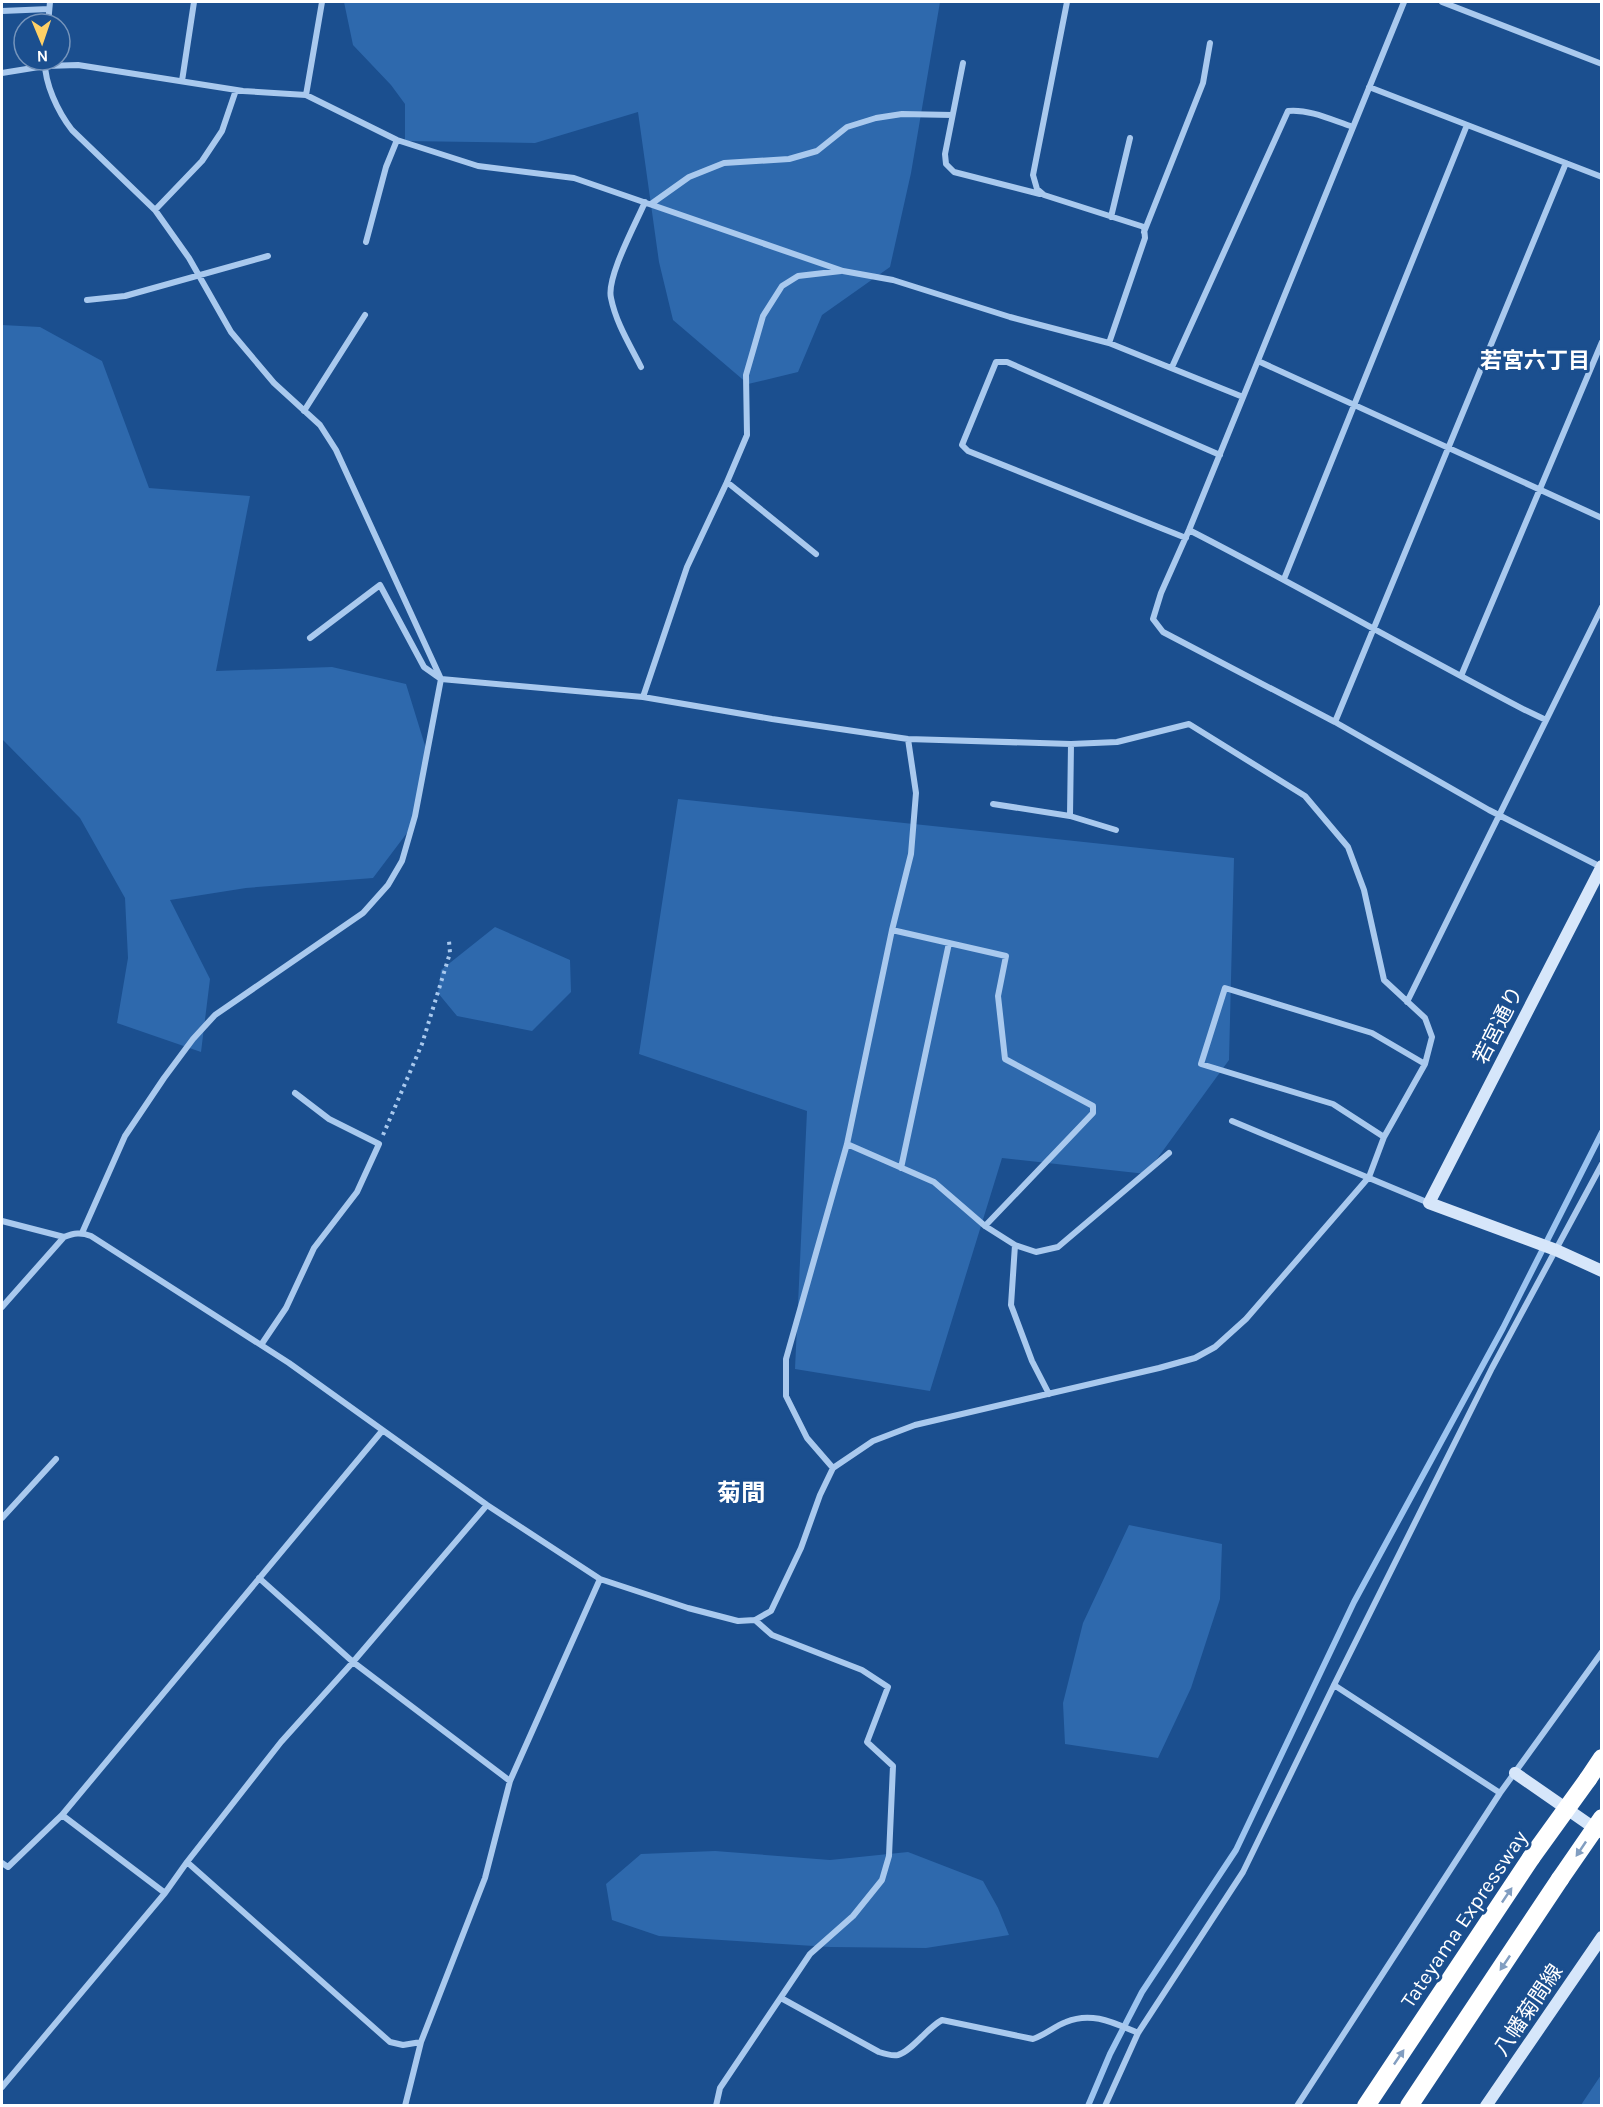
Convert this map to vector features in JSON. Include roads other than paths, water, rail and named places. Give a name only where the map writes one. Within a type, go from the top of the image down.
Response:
[{"type":"highway","name":"Tateyama Expressway","points":[[1366,2106],[1532,1858],[1602,1758]]},
{"type":"highway","points":[[1409,2106],[1602,1818]]},
{"type":"street","points":[[182,81],[194,2]]},
{"type":"street","points":[[306,95],[322,2]]},
{"type":"street","points":[[1044,195],[1037,189],[1033,175],[1067,2]]},
{"type":"street","points":[[1404,2],[1220,455],[1161,593],[1153,619],[1163,632],[1335,722],[1499,816],[1601,866]]},
{"type":"street","points":[[1442,2],[1602,64]]},
{"type":"street","points":[[2,11],[50,5]]},
{"type":"street","points":[[1144,233],[1203,83],[1210,43]]},
{"type":"street","points":[[963,63],[945,154],[946,164],[954,172],[1044,195],[1144,227],[1144,238],[1109,343]]},
{"type":"street","points":[[72,65],[236,90],[306,95],[398,140],[478,166],[574,178],[843,271],[893,280],[1010,317],[1109,343],[1243,397]]},
{"type":"street","points":[[47,72],[60,115],[72,130],[155,210],[199,276],[231,332],[274,383],[320,425],[336,450],[441,679],[415,816],[402,861],[388,885],[363,913],[215,1015],[193,1039],[164,1077],[125,1137],[82,1233]]},
{"type":"street","points":[[1369,87],[1602,177]]},
{"type":"street","points":[[155,210],[202,161],[217,139],[236,90]]},
{"type":"street","points":[[1172,367],[1288,111],[1298,110],[1316,114],[1353,127]]},
{"type":"street","points":[[641,367],[622,330],[610,296],[611,282],[619,260],[648,203],[689,177],[724,163],[789,159],[817,151],[847,127],[856,124],[902,114],[952,115]]},
{"type":"street","points":[[1284,579],[1467,125]]},
{"type":"street","points":[[1111,217],[1130,138]]},
{"type":"street","points":[[366,242],[386,168],[398,140]]},
{"type":"street","points":[[1335,722],[1566,163]]},
{"type":"street","points":[[87,300],[125,296],[268,256]]},
{"type":"street","points":[[644,697],[687,567],[747,435],[746,375],[763,316],[782,286],[798,276],[843,271]]},
{"type":"street","points":[[304,411],[365,315]]},
{"type":"street","points":[[1461,676],[1602,342]]},
{"type":"street","points":[[1258,361],[1602,518]]},
{"type":"street","points":[[1186,537],[968,451],[962,445],[996,362],[1007,362],[1220,455]]},
{"type":"street","points":[[727,482],[816,554]]},
{"type":"street","points":[[1189,530],[1284,579],[1373,630],[1546,720]]},
{"type":"street","points":[[2,1307],[64,1237],[74,1233],[91,1236],[261,1345],[487,1505],[600,1579],[688,1608],[738,1621],[755,1620],[771,1611],[801,1548],[833,1468],[873,1441],[915,1425],[1159,1368],[1195,1358],[1215,1347],[1246,1318],[1369,1177],[1384,1137],[1425,1064],[1432,1038],[1425,1018],[1384,980],[1364,890],[1348,847],[1305,796],[1189,724],[1117,742],[1071,744],[908,739],[644,697],[441,679],[424,667],[380,585],[310,638]]},
{"type":"street","points":[[1407,1002],[1602,607]]},
{"type":"street","points":[[833,1468],[807,1438],[786,1396],[786,1359],[847,1144],[892,930],[911,854],[916,793],[908,739]]},
{"type":"street","points":[[1070,816],[1071,744]]},
{"type":"street","points":[[993,804],[1070,816],[1116,830]]},
{"type":"street","name":"若宮通り","points":[[1429,1203],[1601,866]]},
{"type":"street","points":[[892,930],[1006,956],[998,996],[1005,1059],[1093,1106],[1093,1113],[985,1226]]},
{"type":"street","points":[[901,1168],[949,943]]},
{"type":"street","points":[[1384,1137],[1333,1104],[1201,1064],[1224,988],[1372,1033],[1425,1064]]},
{"type":"street","points":[[261,1345],[286,1308],[314,1248],[357,1192],[379,1144],[329,1119],[295,1093]]},
{"type":"street","points":[[1232,1121],[1429,1203],[1556,1250],[1602,1271]]},
{"type":"street","points":[[847,1144],[934,1182],[985,1226],[1015,1245],[1036,1252],[1058,1247],[1169,1153]]},
{"type":"street","points":[[1105,2106],[1138,2033],[1243,1872],[1492,1368],[1602,1164]]},
{"type":"street","points":[[2,1221],[64,1237]]},
{"type":"street","points":[[1015,1245],[1011,1305],[1032,1361],[1049,1394]]},
{"type":"street","points":[[2,1863],[8,1867],[62,1815],[382,1431]]},
{"type":"street","points":[[2,1518],[56,1459]]},
{"type":"street","points":[[2,2087],[165,1893],[281,1742],[353,1662],[487,1505]]},
{"type":"street","points":[[259,1578],[353,1662],[510,1781]]},
{"type":"street","points":[[405,2106],[421,2042],[485,1878],[510,1781],[600,1579]]},
{"type":"street","points":[[716,2106],[720,2088],[810,1954],[853,1916],[882,1880],[889,1856],[893,1766],[867,1742],[888,1687],[862,1670],[772,1635],[755,1620]]},
{"type":"street","points":[[1297,2106],[1500,1793],[1602,1652]]},
{"type":"street","points":[[1334,1685],[1500,1793]]},
{"type":"street","points":[[1515,1773],[1602,1833]]},
{"type":"street","points":[[62,1815],[165,1893]]},
{"type":"street","points":[[187,1862],[390,2042],[403,2045],[421,2042]]},
{"type":"street","name":"八幡菊間線","points":[[1486,2106],[1602,1937]]},
{"type":"street","points":[[781,1998],[879,2052],[896,2056],[942,2020],[1033,2039],[1080,2016],[1102,2018],[1138,2033]]},
{"type":"waterway","points":[[1088,2106],[1110,2054],[1142,1992],[1236,1850],[1354,1602],[1503,1328],[1602,1132]]},
{"type":"district","name":"若宮六丁目","points":[[1535,360]]},
{"type":"district","name":"菊間","points":[[741,1493]]}]
